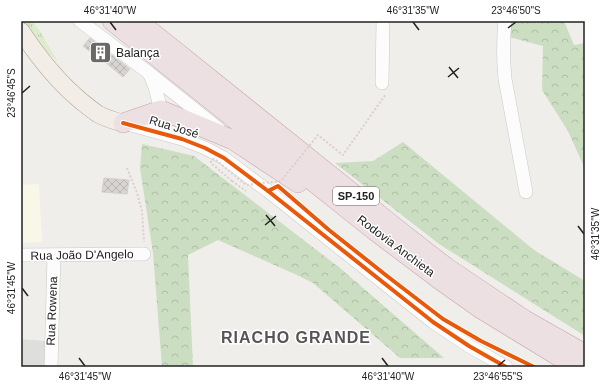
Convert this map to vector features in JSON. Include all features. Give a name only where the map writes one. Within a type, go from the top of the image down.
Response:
[{"type":"highway","name":"Rodovia Anchieta","points":[[112,21],[375,231],[440,280],[481,309],[576,367]]},
{"type":"highway","name":"Rodovia Anchieta","points":[[138,21],[446,267],[525,320],[585,354]]},
{"type":"highway","points":[[124,123],[161,110],[233,140],[375,231]]},
{"type":"main road","name":"Rua José","points":[[23,36],[57,79],[72,93],[98,114],[114,121],[124,123]]},
{"type":"street","points":[[80,21],[149,73],[233,140]]},
{"type":"street","points":[[504,21],[503,60],[505,79],[526,192]]},
{"type":"street","points":[[381,23],[382,83]]},
{"type":"street","points":[[149,73],[155,87],[161,110]]},
{"type":"street","name":"Rua José","points":[[124,123],[182,139],[205,148],[224,158],[268,191],[433,322],[469,346],[506,367]]},
{"type":"street","name":"Rua João D'Angelo","points":[[21,255],[144,254]]},
{"type":"street","name":"Rua Rowena","points":[[51,367],[54,255]]},
{"type":"path","points":[[232,181],[211,163],[211,160],[216,160],[246,185],[281,181],[318,135],[343,155],[386,94],[382,83]]},
{"type":"path","points":[[127,168],[137,193],[142,211],[144,254]]},
{"type":"shaded area","points":[[39,184],[42,242],[21,243],[21,185]]},
{"type":"shaded area","points":[[21,339],[45,341],[45,367],[21,367]]},
{"type":"green space","points":[[21,21],[32,21],[40,31],[58,62],[35,41]]},
{"type":"green space","points":[[510,21],[564,21],[574,45],[585,43],[585,169],[568,131],[542,90],[543,46],[509,37]]},
{"type":"green space","points":[[403,142],[534,250],[585,281],[585,336],[439,244],[335,163],[373,161]]},
{"type":"green space","points":[[142,144],[194,156],[340,268],[444,358],[400,358],[313,283],[218,240],[188,255],[193,367],[162,367],[153,253],[140,168]]},
{"type":"building","name":"Balança","points":[[90,38],[130,69],[123,77],[83,46]]},
{"type":"building","points":[[104,178],[129,180],[127,194],[102,192]]},
{"type":"cycle path","points":[[123,123],[182,139],[205,148],[224,158],[268,191],[433,322],[469,346],[506,367]]},
{"type":"cycle path","points":[[268,191],[278,186],[329,230],[443,319],[481,341],[534,367]]},
{"type":"place","name":"Balança","points":[[101,53]]},
{"type":"district","name":"RIACHO GRANDE","points":[[296,337]]}]
